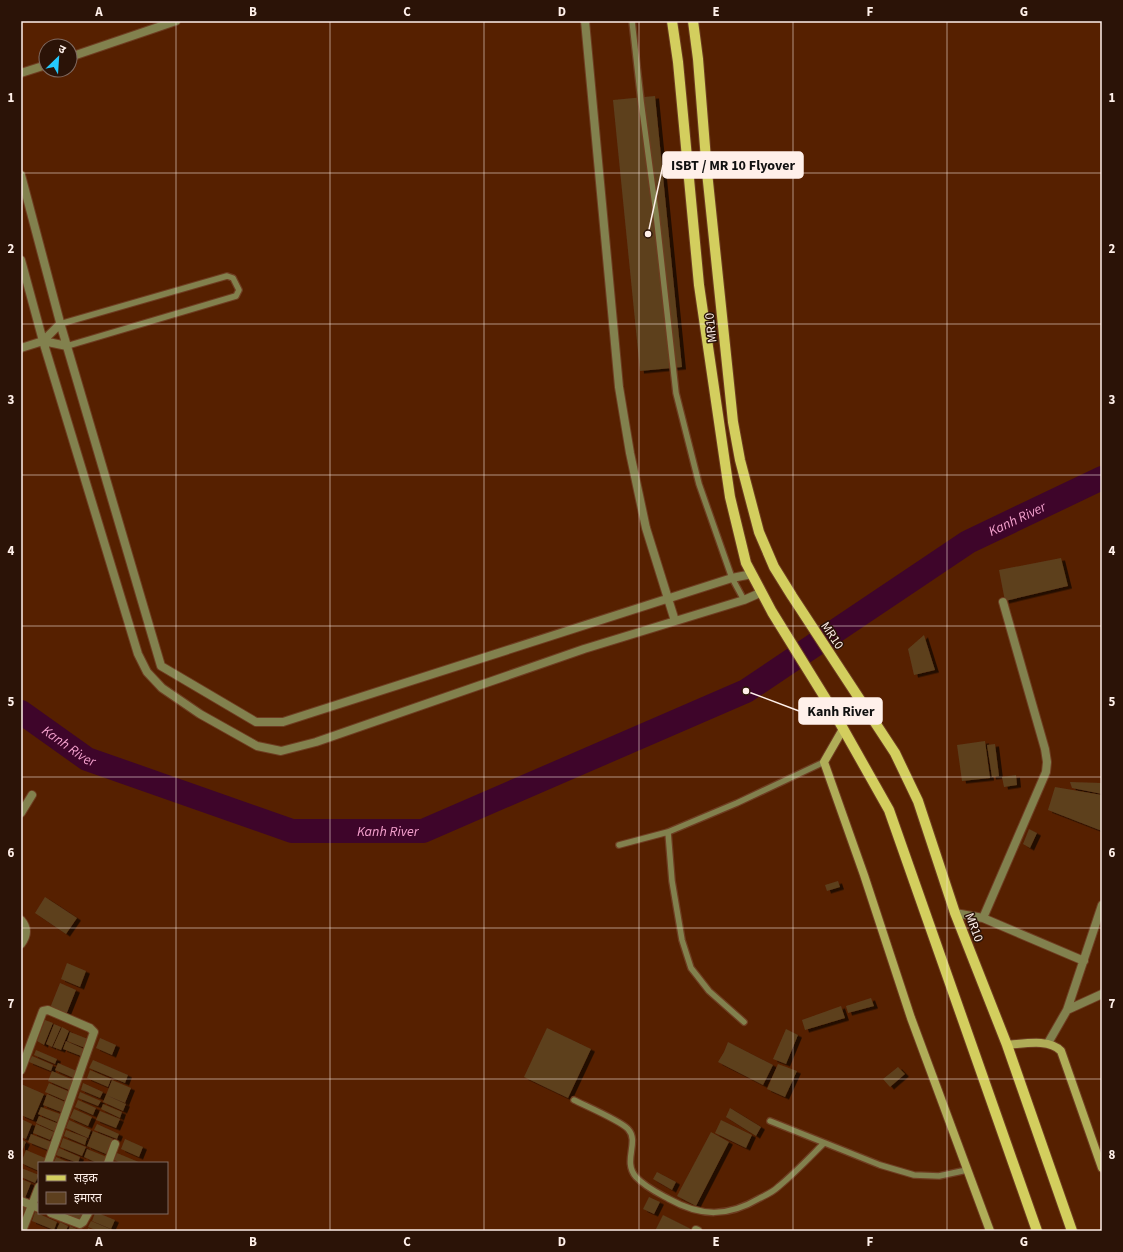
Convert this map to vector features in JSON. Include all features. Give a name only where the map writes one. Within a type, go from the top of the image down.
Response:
[{"type":"main road","name":"MR10","points":[[672,21],[678,62],[699,285],[730,498],[746,563],[772,612],[832,709],[889,810],[1037,1231]]},
{"type":"main road","name":"MR10","points":[[693,21],[698,59],[707,172],[733,422],[740,460],[759,532],[774,567],[895,752],[918,801],[955,913],[1007,1045],[1072,1231]]},
{"type":"street","points":[[78,54],[176,21]]},
{"type":"street","points":[[585,21],[619,387],[630,453],[646,528],[675,621]]},
{"type":"street","points":[[21,73],[38,68]]},
{"type":"street","points":[[21,175],[60,324],[161,666],[256,722],[283,722],[668,598],[732,578],[752,574]]},
{"type":"street","points":[[21,260],[43,341],[138,654],[147,672],[162,688],[200,714],[257,746],[281,751],[316,742],[584,649],[744,600],[762,592]]},
{"type":"street","points":[[21,348],[43,341],[60,324]]},
{"type":"street","points":[[43,341],[67,346]]},
{"type":"street","points":[[983,918],[1036,797],[1046,772],[1047,762],[1045,749],[1003,602]]},
{"type":"street","points":[[843,728],[824,762],[864,875],[911,1018],[990,1231]]},
{"type":"street","points":[[21,813],[32,795]]},
{"type":"street","points":[[1048,1043],[1068,1010],[1102,905]]},
{"type":"street","points":[[955,913],[983,918],[1084,961]]},
{"type":"street","points":[[21,920],[26,929],[26,933],[21,944]]},
{"type":"street","points":[[1068,1010],[1102,994]]},
{"type":"street","points":[[21,1070],[43,1012],[48,1010],[90,1028],[94,1032],[48,1162]]},
{"type":"street","points":[[1007,1045],[1048,1043],[1058,1047],[1061,1051],[1102,1168]]},
{"type":"street","points":[[108,1162],[115,1144]]},
{"type":"street","points":[[22,1231],[35,1207],[38,1192]]},
{"type":"street","points":[[21,1201],[35,1207]]},
{"type":"street","points":[[54,1214],[80,1224],[84,1222],[88,1214]]},
{"type":"lane","points":[[632,21],[656,213],[676,393],[699,484],[732,578],[744,600]]},
{"type":"lane","points":[[60,324],[228,276],[233,278],[239,290],[236,296],[67,346]]},
{"type":"lane","points":[[619,845],[668,832],[737,803],[824,762]]},
{"type":"lane","points":[[668,832],[672,881],[682,940],[691,968],[710,991],[744,1022]]},
{"type":"lane","points":[[574,1100],[620,1123],[628,1129],[632,1135],[630,1168],[644,1185],[682,1206],[702,1212],[722,1213],[748,1206],[777,1188],[824,1143]]},
{"type":"lane","points":[[770,1121],[880,1165],[914,1175],[939,1176],[967,1170]]},
{"type":"building","points":[[655,96],[682,367],[640,371],[613,100]]},
{"type":"building","points":[[1061,558],[1068,586],[1005,601],[999,570]]},
{"type":"building","points":[[924,635],[935,670],[914,675],[908,649]]},
{"type":"building","points":[[985,741],[990,778],[962,781],[957,745]]},
{"type":"building","points":[[995,744],[999,776],[992,777],[987,745]]},
{"type":"building","points":[[1016,775],[1017,785],[1004,787],[1002,777]]},
{"type":"building","points":[[1070,782],[1102,783],[1102,794],[1072,788]]},
{"type":"building","points":[[1055,787],[1102,795],[1102,831],[1048,810]]},
{"type":"building","points":[[1029,829],[1037,833],[1030,848],[1023,844]]},
{"type":"building","points":[[838,881],[840,887],[827,891],[825,885]]},
{"type":"building","points":[[45,897],[77,918],[66,934],[35,913]]},
{"type":"building","points":[[67,963],[86,971],[80,987],[61,979]]},
{"type":"building","points":[[60,983],[76,990],[66,1015],[50,1008]]},
{"type":"building","points":[[871,998],[874,1006],[848,1013],[846,1006]]},
{"type":"building","points":[[841,1006],[845,1018],[805,1030],[802,1020]]},
{"type":"building","points":[[45,1020],[53,1023],[44,1045],[37,1041]]},
{"type":"building","points":[[54,1024],[61,1027],[52,1047],[46,1044]]},
{"type":"building","points":[[62,1027],[69,1031],[61,1050],[53,1047]]},
{"type":"building","points":[[547,1028],[591,1049],[568,1098],[524,1077]]},
{"type":"building","points":[[786,1029],[798,1035],[786,1064],[773,1059]]},
{"type":"building","points":[[70,1032],[88,1039],[85,1048],[67,1041]]},
{"type":"building","points":[[100,1038],[116,1045],[112,1055],[96,1048]]},
{"type":"building","points":[[66,1041],[84,1049],[81,1056],[63,1049]]},
{"type":"building","points":[[728,1042],[773,1065],[763,1085],[718,1062]]},
{"type":"building","points":[[36,1050],[57,1059],[55,1064],[34,1055]]},
{"type":"building","points":[[32,1056],[53,1065],[51,1071],[29,1062]]},
{"type":"building","points":[[93,1060],[128,1075],[125,1083],[89,1068]]},
{"type":"building","points":[[58,1063],[79,1072],[76,1079],[55,1070]]},
{"type":"building","points":[[778,1064],[797,1071],[785,1097],[767,1089]]},
{"type":"building","points":[[898,1067],[905,1074],[890,1087],[883,1079]]},
{"type":"building","points":[[90,1070],[111,1079],[108,1087],[87,1078]]},
{"type":"building","points":[[52,1071],[73,1080],[69,1090],[48,1081]]},
{"type":"building","points":[[112,1080],[131,1088],[125,1103],[106,1095]]},
{"type":"building","points":[[49,1083],[70,1092],[66,1101],[45,1092]]},
{"type":"building","points":[[83,1083],[103,1092],[100,1098],[81,1090]]},
{"type":"building","points":[[21,1084],[44,1094],[33,1120],[21,1115]]},
{"type":"building","points":[[80,1092],[101,1101],[98,1106],[78,1098]]},
{"type":"building","points":[[47,1094],[65,1102],[61,1112],[43,1105]]},
{"type":"building","points":[[106,1095],[126,1104],[123,1111],[103,1102]]},
{"type":"building","points":[[78,1100],[96,1108],[93,1115],[75,1107]]},
{"type":"building","points":[[103,1104],[122,1112],[120,1118],[101,1109]]},
{"type":"building","points":[[41,1107],[60,1114],[57,1122],[38,1114]]},
{"type":"building","points":[[730,1108],[761,1127],[756,1136],[726,1117]]},
{"type":"building","points":[[74,1109],[92,1117],[88,1126],[70,1118]]},
{"type":"building","points":[[100,1111],[120,1119],[116,1128],[96,1120]]},
{"type":"building","points":[[39,1116],[59,1124],[56,1132],[36,1123]]},
{"type":"building","points":[[21,1119],[32,1124],[26,1139],[21,1137]]},
{"type":"building","points":[[69,1120],[91,1130],[88,1138],[66,1128]]},
{"type":"building","points":[[721,1120],[752,1135],[746,1148],[715,1133]]},
{"type":"building","points":[[36,1124],[54,1132],[50,1140],[33,1133]]},
{"type":"building","points":[[97,1124],[119,1134],[117,1139],[94,1130]]},
{"type":"building","points":[[66,1130],[87,1138],[85,1145],[64,1136]]},
{"type":"building","points":[[93,1131],[113,1139],[106,1154],[87,1146]]},
{"type":"building","points":[[711,1132],[729,1142],[696,1206],[677,1196]]},
{"type":"building","points":[[31,1134],[51,1142],[48,1150],[28,1142]]},
{"type":"building","points":[[63,1138],[86,1147],[82,1156],[60,1147]]},
{"type":"building","points":[[21,1139],[26,1142],[23,1149],[21,1148]]},
{"type":"building","points":[[125,1139],[143,1147],[139,1157],[121,1149]]},
{"type":"building","points":[[59,1148],[80,1157],[78,1162],[75,1162],[56,1155]]},
{"type":"building","points":[[87,1149],[107,1157],[104,1162],[95,1162],[84,1157]]},
{"type":"building","points":[[26,1150],[45,1158],[43,1162],[38,1162],[38,1171],[21,1163]]},
{"type":"building","points":[[117,1153],[139,1162],[119,1162],[114,1160]]},
{"type":"building","points":[[56,1157],[68,1162],[54,1162]]},
{"type":"building","points":[[21,1168],[38,1175],[35,1183],[21,1177]]},
{"type":"building","points":[[657,1172],[676,1182],[672,1190],[653,1179]]},
{"type":"building","points":[[21,1179],[31,1183],[25,1198],[21,1196]]},
{"type":"building","points":[[649,1197],[660,1202],[654,1214],[643,1209]]},
{"type":"building","points":[[21,1206],[26,1208],[21,1219]]},
{"type":"building","points":[[35,1212],[57,1222],[54,1230],[32,1221]]},
{"type":"building","points":[[61,1214],[79,1214],[83,1216],[80,1222]]},
{"type":"building","points":[[95,1214],[100,1214],[115,1220],[111,1229],[92,1221]]},
{"type":"building","points":[[663,1215],[691,1229],[690,1231],[655,1231]]},
{"type":"building","points":[[91,1221],[115,1231],[98,1231],[88,1227]]},
{"type":"building","points":[[60,1222],[68,1226],[66,1231],[56,1231]]},
{"type":"building","points":[[70,1226],[81,1231],[68,1231]]},
{"type":"building","points":[[88,1228],[96,1231],[87,1231]]},
{"type":"waterway","name":"Kanh River","points":[[21,712],[87,759],[292,831],[423,831],[746,691],[968,542],[1102,478]]},
{"type":"place","name":"ISBT / MR 10 Flyover","points":[[648,234]]},
{"type":"place","name":"Kanh River","points":[[746,691]]}]
